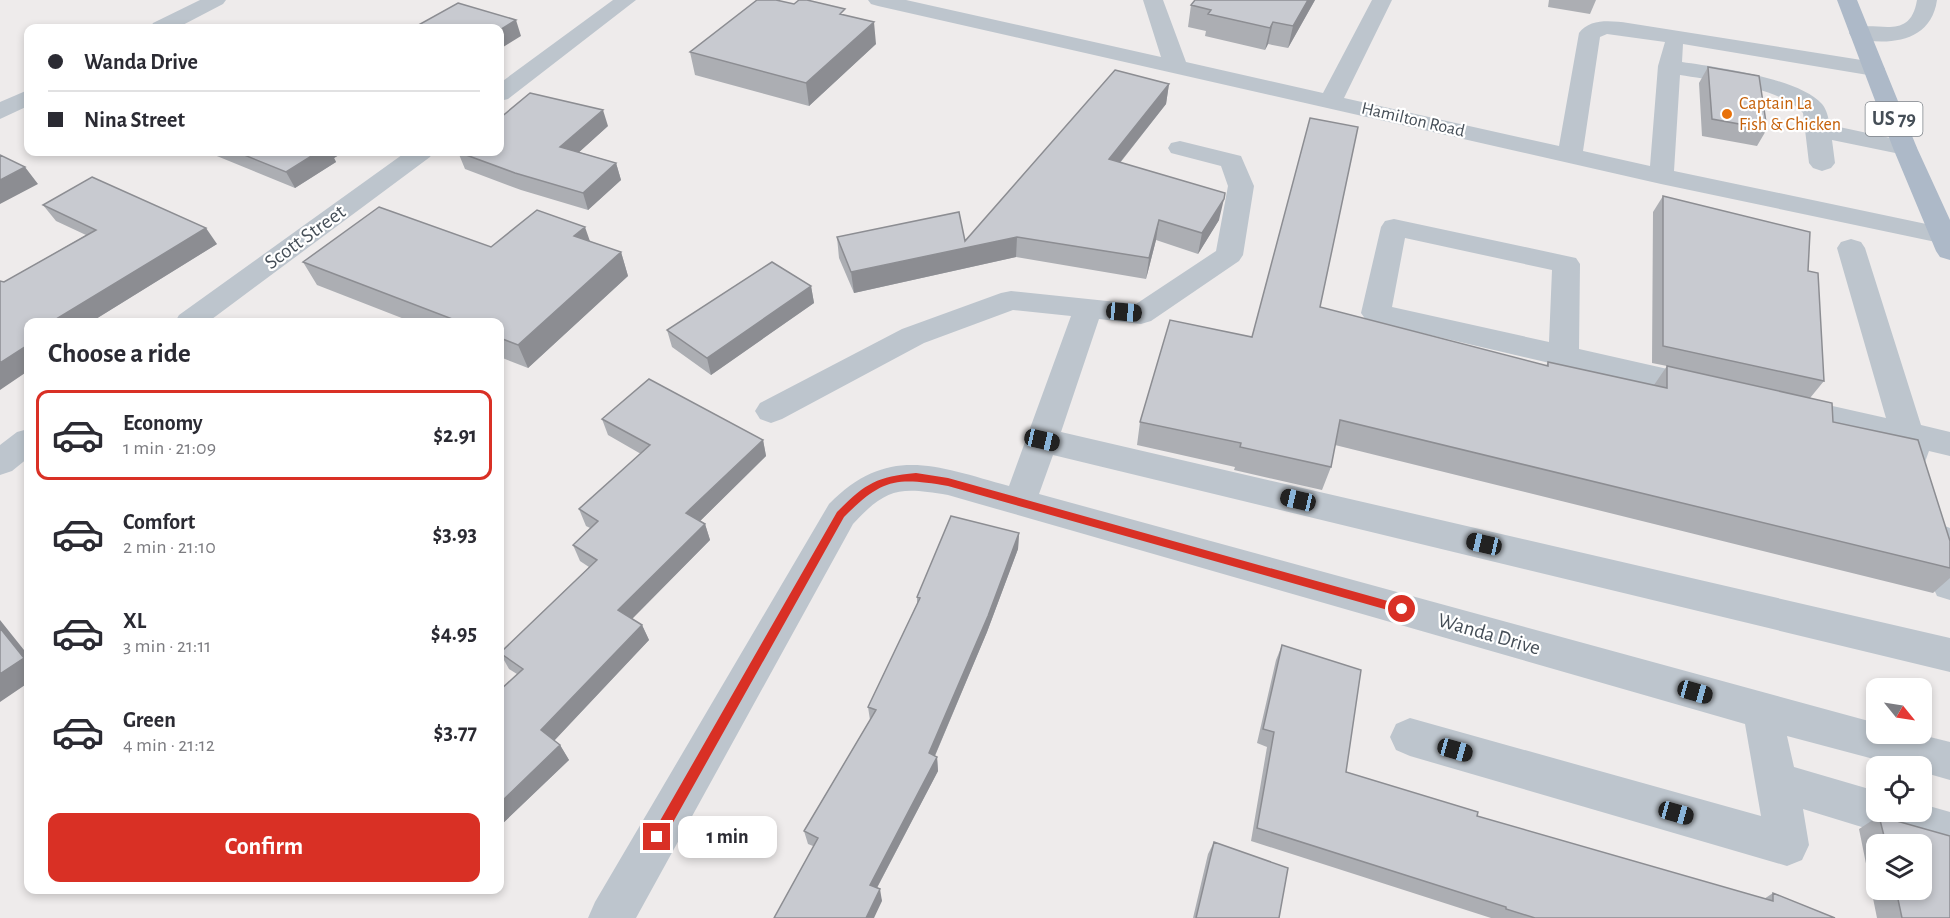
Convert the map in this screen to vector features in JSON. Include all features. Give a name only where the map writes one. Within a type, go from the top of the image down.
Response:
[{"type":"main road","name":"US 79","points":[[1847,0],[1905,148],[1948,241]]},
{"type":"street","points":[[169,24],[216,0]]},
{"type":"street","points":[[504,91],[627,0]]},
{"type":"street","name":"Hamilton Road","points":[[878,0],[1948,241]]},
{"type":"street","points":[[1153,0],[1176,67]]},
{"type":"street","points":[[1330,102],[1383,0]]},
{"type":"street","points":[[1860,33],[1905,32],[1919,25],[1926,11],[1927,2],[1950,9]]},
{"type":"street","points":[[1570,155],[1590,33],[1605,27],[1675,36],[1874,69]]},
{"type":"street","points":[[1661,176],[1667,138],[1670,66],[1675,36]]},
{"type":"street","points":[[1670,66],[1779,89],[1800,97],[1814,108],[1822,163]]},
{"type":"street","points":[[0,112],[24,99]]},
{"type":"street","points":[[1819,130],[1905,148]]},
{"type":"street","points":[[771,411],[913,336],[1011,300],[1141,314],[1229,255],[1241,186],[1232,161],[1180,147]]},
{"type":"street","name":"Scott Street","points":[[194,318],[416,156]]},
{"type":"street","points":[[1564,356],[1566,264],[1394,227],[1376,313],[1908,435],[1950,444]]},
{"type":"street","points":[[1851,248],[1908,435],[1950,585]]},
{"type":"street","points":[[1020,501],[1088,309]]},
{"type":"street","points":[[1042,440],[1950,655]]},
{"type":"street","points":[[0,462],[24,444]]},
{"type":"street","name":"Wanda Drive","points":[[611,918],[841,514],[864,491],[888,480],[927,478],[1020,501],[1762,711],[1950,761]]},
{"type":"street","points":[[1410,737],[1787,845],[1762,711]]},
{"type":"street","points":[[1777,783],[1950,833]]},
{"type":"building","points":[[757,0],[776,0],[794,4],[799,0],[807,0],[845,9],[840,14],[874,22],[806,83],[690,52]]},
{"type":"building","points":[[1195,0],[1308,0],[1293,26],[1273,22],[1270,28],[1208,14],[1211,10],[1191,5]]},
{"type":"building","points":[[458,3],[516,20],[504,28],[504,24],[420,24]]},
{"type":"building","points":[[1708,67],[1759,76],[1767,129],[1712,119]]},
{"type":"building","points":[[1115,70],[1169,84],[1109,159],[1225,193],[1224,199],[1202,233],[1159,220],[1149,258],[1017,237],[851,272],[837,237],[959,212],[965,241]]},
{"type":"building","points":[[530,93],[603,110],[560,147],[616,163],[583,193],[515,173],[469,156],[504,156],[504,115]]},
{"type":"building","points":[[1310,118],[1358,127],[1320,307],[1548,366],[1548,362],[1667,388],[1667,366],[1832,403],[1833,422],[1918,440],[1950,541],[1950,568],[1340,420],[1331,467],[1240,447],[1241,443],[1140,422],[1170,320],[1252,337]]},
{"type":"building","points":[[0,155],[25,167],[0,180]]},
{"type":"building","points":[[247,156],[312,156],[286,172]]},
{"type":"building","points":[[92,177],[206,228],[58,318],[24,318],[24,348],[0,363],[0,281],[4,282],[96,230],[43,205]]},
{"type":"building","points":[[1663,196],[1810,232],[1808,271],[1818,273],[1824,381],[1663,346]]},
{"type":"building","points":[[379,207],[491,247],[537,210],[585,227],[574,236],[621,252],[518,345],[504,340],[504,318],[450,318],[303,262]]},
{"type":"building","points":[[772,262],[811,286],[707,358],[667,330]]},
{"type":"building","points":[[649,379],[763,440],[686,513],[705,524],[618,610],[642,625],[541,730],[560,745],[504,799],[504,686],[523,669],[504,656],[504,649],[597,560],[573,545],[598,521],[579,509],[650,445],[602,419]]},
{"type":"building","points":[[951,516],[1019,533],[988,616],[929,753],[937,757],[870,885],[880,889],[866,918],[774,918],[818,838],[804,831],[876,710],[868,707],[920,598],[917,597]]},
{"type":"building","points":[[0,628],[24,658],[0,674]]},
{"type":"building","points":[[1282,645],[1361,670],[1346,772],[1478,812],[1477,816],[1773,901],[1773,893],[1835,918],[1535,918],[1257,828],[1274,732],[1263,729]]},
{"type":"building","points":[[1880,822],[1900,822],[1950,836],[1950,918],[1902,918],[1898,900],[1932,900],[1932,834],[1884,834]]},
{"type":"building","points":[[1214,842],[1288,868],[1279,918],[1196,918]]},
{"type":"place","name":"Captain La Fish & Chicken","points":[[1727,114]]},
{"type":"route","points":[[657,837],[841,514],[864,491],[888,480],[916,477],[948,482],[1402,609]]}]
